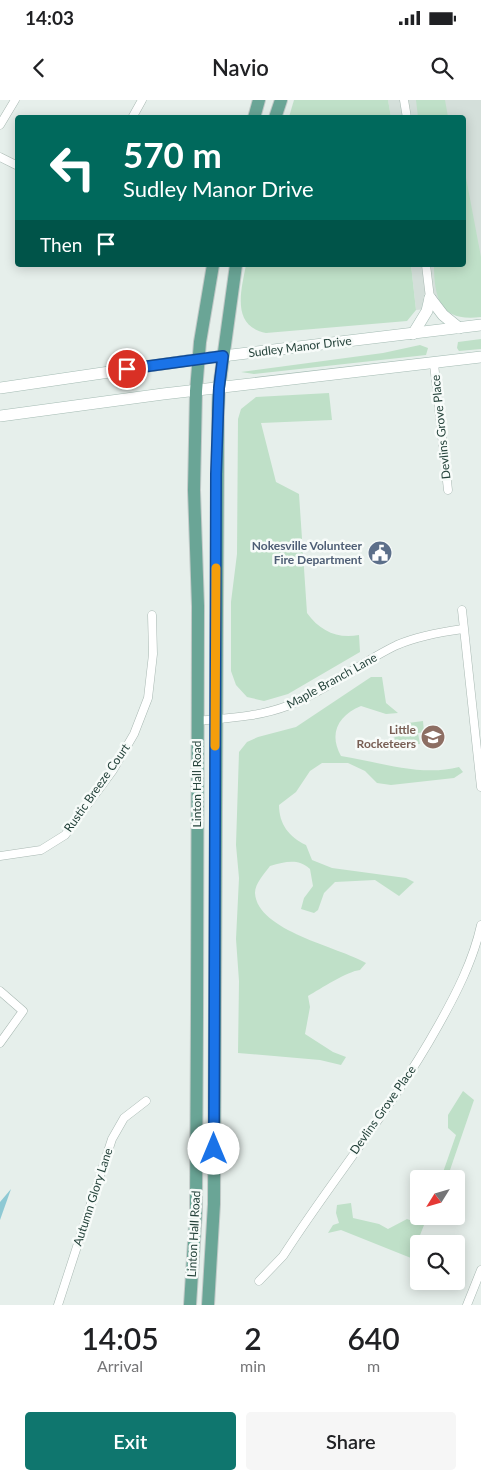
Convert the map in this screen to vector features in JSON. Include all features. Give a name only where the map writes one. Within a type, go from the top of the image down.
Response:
[{"type":"main road","points":[[255,115],[258,100]]},
{"type":"main road","points":[[276,115],[281,100]]},
{"type":"main road","name":"Linton Hall Road","points":[[190,1305],[196,1210],[198,606],[194,490],[196,391],[198,359],[213,267]]},
{"type":"main road","name":"Linton Hall Road","points":[[208,1305],[214,1204],[215,719],[219,388],[236,267]]},
{"type":"main road","points":[[430,298],[443,315],[459,328]]},
{"type":"main road","points":[[413,334],[426,314],[430,298]]},
{"type":"main road","name":"Sudley Manor Drive","points":[[0,388],[198,359],[481,325]]},
{"type":"main road","points":[[0,416],[481,357]]},
{"type":"street","points":[[0,125],[14,100]]},
{"type":"street","points":[[134,115],[142,100]]},
{"type":"street","points":[[404,100],[406,115]]},
{"type":"street","points":[[0,156],[15,164]]},
{"type":"street","points":[[426,267],[430,298]]},
{"type":"street","name":"Devlins Grove Place","points":[[434,364],[448,490]]},
{"type":"street","points":[[462,610],[481,787]]},
{"type":"street","name":"Rustic Breeze Court","points":[[0,856],[41,850],[65,835],[113,770],[134,734],[148,698],[153,654],[152,615]]},
{"type":"street","name":"Maple Branch Lane","points":[[197,721],[254,715],[286,707],[316,692],[397,645],[433,634],[463,629]]},
{"type":"street","name":"Devlins Grove Place","points":[[260,1281],[283,1256],[424,1051],[464,974],[481,925]]},
{"type":"street","points":[[0,991],[23,1010],[0,1043]]},
{"type":"street","name":"Autumn Glory Lane","points":[[58,1305],[112,1138],[124,1118],[146,1101]]},
{"type":"street","points":[[467,1305],[481,1270]]},
{"type":"shaded area","points":[[388,100],[481,100],[481,304],[416,310],[411,267],[466,267],[466,115],[391,115]]},
{"type":"green space","points":[[294,100],[388,100],[391,115],[290,115]]},
{"type":"green space","points":[[416,100],[445,100],[448,115],[418,115]]},
{"type":"green space","points":[[466,178],[481,257],[481,317],[468,318],[449,312],[439,299],[434,278],[434,267],[466,267]]},
{"type":"green space","points":[[246,267],[411,267],[416,310],[407,321],[266,333],[255,329],[247,323],[241,306]]},
{"type":"green space","points":[[481,339],[481,349],[459,351],[457,348],[458,342]]},
{"type":"green space","points":[[420,345],[428,348],[426,355],[254,374],[241,372],[383,353]]},
{"type":"green space","points":[[329,393],[332,420],[261,423],[276,482],[299,494],[307,613],[323,629],[336,635],[359,635],[360,652],[288,694],[264,701],[247,697],[236,685],[231,671],[231,602],[237,554],[238,419],[241,409],[256,397]]},
{"type":"green space","points":[[371,677],[382,677],[386,703],[398,713],[386,714],[361,706],[347,714],[336,732],[337,748],[341,756],[400,768],[445,770],[459,767],[463,772],[454,778],[391,785],[377,783],[365,771],[348,763],[322,763],[310,771],[296,792],[279,805],[279,812],[286,829],[306,845],[312,860],[332,868],[406,878],[414,882],[399,896],[375,880],[335,882],[324,893],[318,910],[314,913],[301,909],[304,898],[313,886],[310,869],[296,862],[286,862],[270,866],[255,889],[259,906],[269,918],[301,936],[366,963],[360,970],[341,977],[308,996],[310,1007],[305,1034],[333,1052],[346,1057],[341,1065],[320,1060],[238,1053],[239,981],[236,939],[239,878],[236,845],[239,752],[247,742],[258,737],[296,727]]},
{"type":"green space","points":[[423,721],[424,732],[418,733],[420,744],[395,742],[393,725]]},
{"type":"green space","points":[[463,1091],[474,1100],[450,1170],[444,1170],[456,1135],[448,1128],[448,1115]]},
{"type":"green space","points":[[351,1203],[353,1218],[379,1224],[388,1229],[407,1219],[410,1220],[410,1225],[424,1225],[420,1235],[410,1235],[410,1258],[341,1230],[328,1233],[333,1225],[339,1223],[336,1213],[337,1205]]},
{"type":"water","points":[[11,1189],[0,1220],[0,1202]]},
{"type":"slow traffic","points":[[215,746],[216,568]]},
{"type":"place","name":"Nokesville Volunteer Fire Department","points":[[380,553]]},
{"type":"place","name":"Little Rocketeers","points":[[433,737]]},
{"type":"route","points":[[127,369],[223,356],[219,388],[216,474],[214,1149]]}]
